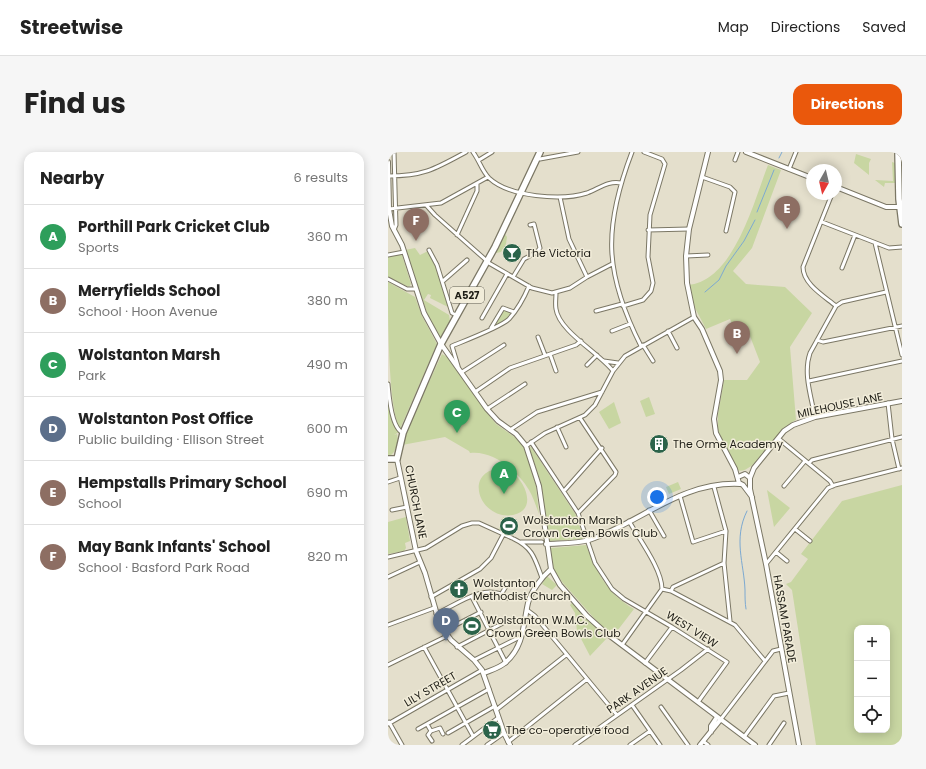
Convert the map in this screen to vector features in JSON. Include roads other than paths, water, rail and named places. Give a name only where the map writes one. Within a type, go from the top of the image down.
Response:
[{"type":"highway","points":[[898,152],[902,224]]},
{"type":"highway","name":"A527","points":[[441,344],[495,248],[538,155]]},
{"type":"highway","name":"CHURCH LANE","points":[[397,460],[403,433],[441,344]]},
{"type":"highway","points":[[388,459],[397,460]]},
{"type":"main road","points":[[708,152],[690,229],[686,256],[687,283],[694,317],[702,329],[720,371],[721,380],[714,425],[719,442],[735,469],[741,476],[749,480],[742,485]]},
{"type":"main road","points":[[746,152],[760,154],[788,169],[806,176]]},
{"type":"main road","points":[[388,162],[389,209],[394,230],[404,252],[424,313],[441,344],[487,409],[526,446],[539,486],[544,543],[550,569],[560,585],[587,616],[622,645],[755,745]]},
{"type":"main road","points":[[842,189],[886,207],[901,207]]},
{"type":"main road","name":"MILEHOUSE LANE","points":[[727,485],[754,468],[793,425],[815,417],[902,401]]},
{"type":"main road","name":"CHURCH LANE","points":[[397,460],[416,551],[425,573],[436,614],[447,636],[474,660],[483,672]]},
{"type":"main road","name":"MILEHOUSE LANE","points":[[749,480],[754,468]]},
{"type":"main road","name":"HASSAM PARADE","points":[[741,476],[742,485],[752,497]]},
{"type":"main road","name":"HASSAM PARADE","points":[[749,480],[799,745]]},
{"type":"main road","name":"MILEHOUSE LANE","points":[[544,543],[588,541],[680,496],[714,487],[742,485]]},
{"type":"main road","points":[[509,743],[498,718],[483,672],[506,663],[519,646],[528,601],[542,578],[550,569]]},
{"type":"main road","points":[[702,743],[711,732],[719,718]]},
{"type":"street","points":[[394,152],[394,208],[396,225],[394,230]]},
{"type":"street","points":[[388,176],[418,175],[438,168],[466,152]]},
{"type":"street","points":[[473,152],[488,177],[495,182],[520,193],[560,197],[580,195],[614,181],[621,183]]},
{"type":"street","points":[[479,160],[492,152]]},
{"type":"street","points":[[538,155],[540,158],[578,152]]},
{"type":"street","points":[[632,152],[621,183],[612,227],[612,264],[622,305],[630,324],[652,361]]},
{"type":"street","points":[[596,311],[643,300],[651,291],[653,283],[649,261],[648,230],[650,216],[665,167],[662,159],[644,152]]},
{"type":"street","points":[[735,160],[738,152]]},
{"type":"street","points":[[788,169],[796,152]]},
{"type":"street","points":[[389,209],[441,203],[488,177]]},
{"type":"street","points":[[702,177],[730,187],[735,192],[726,231]]},
{"type":"street","points":[[457,235],[477,191],[477,184]]},
{"type":"street","points":[[560,197],[569,239],[587,276]]},
{"type":"street","points":[[830,200],[803,267],[803,274],[808,282],[836,306]]},
{"type":"street","points":[[426,205],[430,211],[487,262],[540,291],[556,293],[570,288],[587,276],[612,264]]},
{"type":"street","points":[[822,222],[889,248],[902,247]]},
{"type":"street","points":[[513,277],[522,263],[540,248],[534,224],[530,225]]},
{"type":"street","points":[[648,230],[690,229]]},
{"type":"street","points":[[842,268],[855,235]]},
{"type":"street","points":[[875,243],[894,328],[902,355]]},
{"type":"street","points":[[429,250],[443,281],[445,294],[452,313],[456,315]]},
{"type":"street","points":[[388,255],[404,252]]},
{"type":"street","points":[[686,256],[708,255]]},
{"type":"street","points":[[443,281],[467,260]]},
{"type":"street","points":[[482,318],[508,274]]},
{"type":"street","points":[[388,279],[407,289],[415,289]]},
{"type":"street","points":[[458,366],[452,344],[474,338],[490,328],[508,320],[522,301],[529,286]]},
{"type":"street","points":[[815,417],[806,370],[808,360],[817,340],[836,306],[842,302],[886,292]]},
{"type":"street","points":[[556,293],[556,309],[561,322],[604,361],[613,372]]},
{"type":"street","points":[[490,328],[503,308],[514,312]]},
{"type":"street","points":[[526,446],[557,426],[580,418],[590,412],[618,363],[625,356],[694,317]]},
{"type":"street","points":[[612,332],[630,324]]},
{"type":"street","points":[[817,340],[823,342],[902,326]]},
{"type":"street","points":[[668,331],[677,348]]},
{"type":"street","points":[[538,337],[545,355]]},
{"type":"street","points":[[475,392],[510,368],[576,345],[581,341]]},
{"type":"street","points":[[462,372],[504,345]]},
{"type":"street","points":[[550,354],[556,371]]},
{"type":"street","points":[[587,365],[597,356]]},
{"type":"street","points":[[604,361],[618,363]]},
{"type":"street","points":[[809,382],[902,361]]},
{"type":"street","points":[[388,384],[392,412],[398,430],[403,433]]},
{"type":"street","points":[[487,409],[525,384]]},
{"type":"street","points":[[510,430],[537,412],[602,392]]},
{"type":"street","points":[[766,564],[828,488],[901,468],[892,439],[888,403]]},
{"type":"street","points":[[578,513],[615,475],[616,470],[580,418]]},
{"type":"street","points":[[557,426],[566,447]]},
{"type":"street","points":[[809,463],[812,460],[902,437]]},
{"type":"street","points":[[779,439],[809,463],[833,486]]},
{"type":"street","name":"WEST VIEW","points":[[531,442],[578,513],[595,562],[612,589],[624,599],[727,662],[698,702]]},
{"type":"street","points":[[564,491],[602,448]]},
{"type":"street","points":[[784,486],[806,461]]},
{"type":"street","points":[[388,482],[400,478]]},
{"type":"street","points":[[714,487],[726,531],[724,563],[730,621]]},
{"type":"street","points":[[680,496],[693,542],[726,531]]},
{"type":"street","points":[[392,510],[408,507]]},
{"type":"street","points":[[649,510],[664,536]]},
{"type":"street","points":[[622,645],[662,589],[662,582],[654,564],[629,521]]},
{"type":"street","points":[[388,557],[416,551],[436,543],[462,526],[472,523],[479,524],[521,542],[544,543]]},
{"type":"street","points":[[795,529],[810,541]]},
{"type":"street","points":[[431,597],[480,568],[491,558],[503,535]]},
{"type":"street","points":[[521,542],[532,551],[542,578]]},
{"type":"street","points":[[776,552],[787,561]]},
{"type":"street","points":[[388,577],[420,562]]},
{"type":"street","points":[[671,591],[673,587],[724,563]]},
{"type":"street","points":[[502,593],[508,583]]},
{"type":"street","points":[[662,589],[671,591],[736,624],[765,661]]},
{"type":"street","points":[[436,614],[481,593],[493,591],[502,593],[507,598]]},
{"type":"street","points":[[472,597],[506,663]]},
{"type":"street","points":[[388,625],[434,608]]},
{"type":"street","points":[[527,610],[535,616],[617,715]]},
{"type":"street","points":[[444,631],[481,612]]},
{"type":"street","points":[[458,647],[509,620]]},
{"type":"street","points":[[645,663],[672,627]]},
{"type":"street","points":[[388,665],[447,636]]},
{"type":"street","points":[[474,660],[518,638]]},
{"type":"street","points":[[424,647],[473,736]]},
{"type":"street","name":"PARK AVENUE","points":[[575,745],[708,649]]},
{"type":"street","points":[[719,718],[773,651],[781,649]]},
{"type":"street","points":[[448,733],[495,708],[566,655]]},
{"type":"street","name":"LILY STREET","points":[[388,723],[483,672]]},
{"type":"street","points":[[509,743],[586,679]]},
{"type":"street","points":[[418,729],[488,689]]},
{"type":"street","points":[[744,737],[774,696],[789,693]]},
{"type":"street","points":[[632,705],[660,745]]},
{"type":"street","points":[[661,707],[688,745]]},
{"type":"street","points":[[462,745],[498,718]]},
{"type":"street","points":[[388,723],[402,745]]},
{"type":"street","points":[[769,745],[784,723]]},
{"type":"street","points":[[427,724],[431,731]]},
{"type":"street","points":[[432,741],[428,734],[431,731],[440,728],[443,734]]},
{"type":"street","points":[[630,745],[650,731]]},
{"type":"street","points":[[487,745],[504,733]]},
{"type":"street","points":[[702,743],[708,745]]},
{"type":"waterway","points":[[779,158],[782,152]]},
{"type":"waterway","points":[[757,212],[774,170]]},
{"type":"waterway","points":[[705,292],[719,280],[726,266],[744,241],[755,220]]},
{"type":"waterway","points":[[746,609],[740,541],[743,521],[747,511]]},
{"type":"place","name":"Hempstalls Primary School","points":[[787,229]]},
{"type":"place","name":"May Bank Infants' School","points":[[416,241]]},
{"type":"place","name":"The Victoria","points":[[512,253]]},
{"type":"place","name":"Merryfields School","points":[[737,354]]},
{"type":"place","name":"Wolstanton Marsh","points":[[457,433]]},
{"type":"place","name":"The Orme Academy","points":[[659,444]]},
{"type":"place","name":"Porthill Park Cricket Club","points":[[504,494]]},
{"type":"place","name":"Wolstanton Marsh Crown Green Bowls Club","points":[[509,526]]},
{"type":"place","name":"Wolstanton Methodist Church","points":[[459,589]]},
{"type":"place","name":"Wolstanton W.M.C. Crown Green Bowls Club","points":[[472,626]]},
{"type":"place","name":"Wolstanton Post Office","points":[[446,641]]},
{"type":"place","name":"The co-operative food","points":[[492,730]]}]
